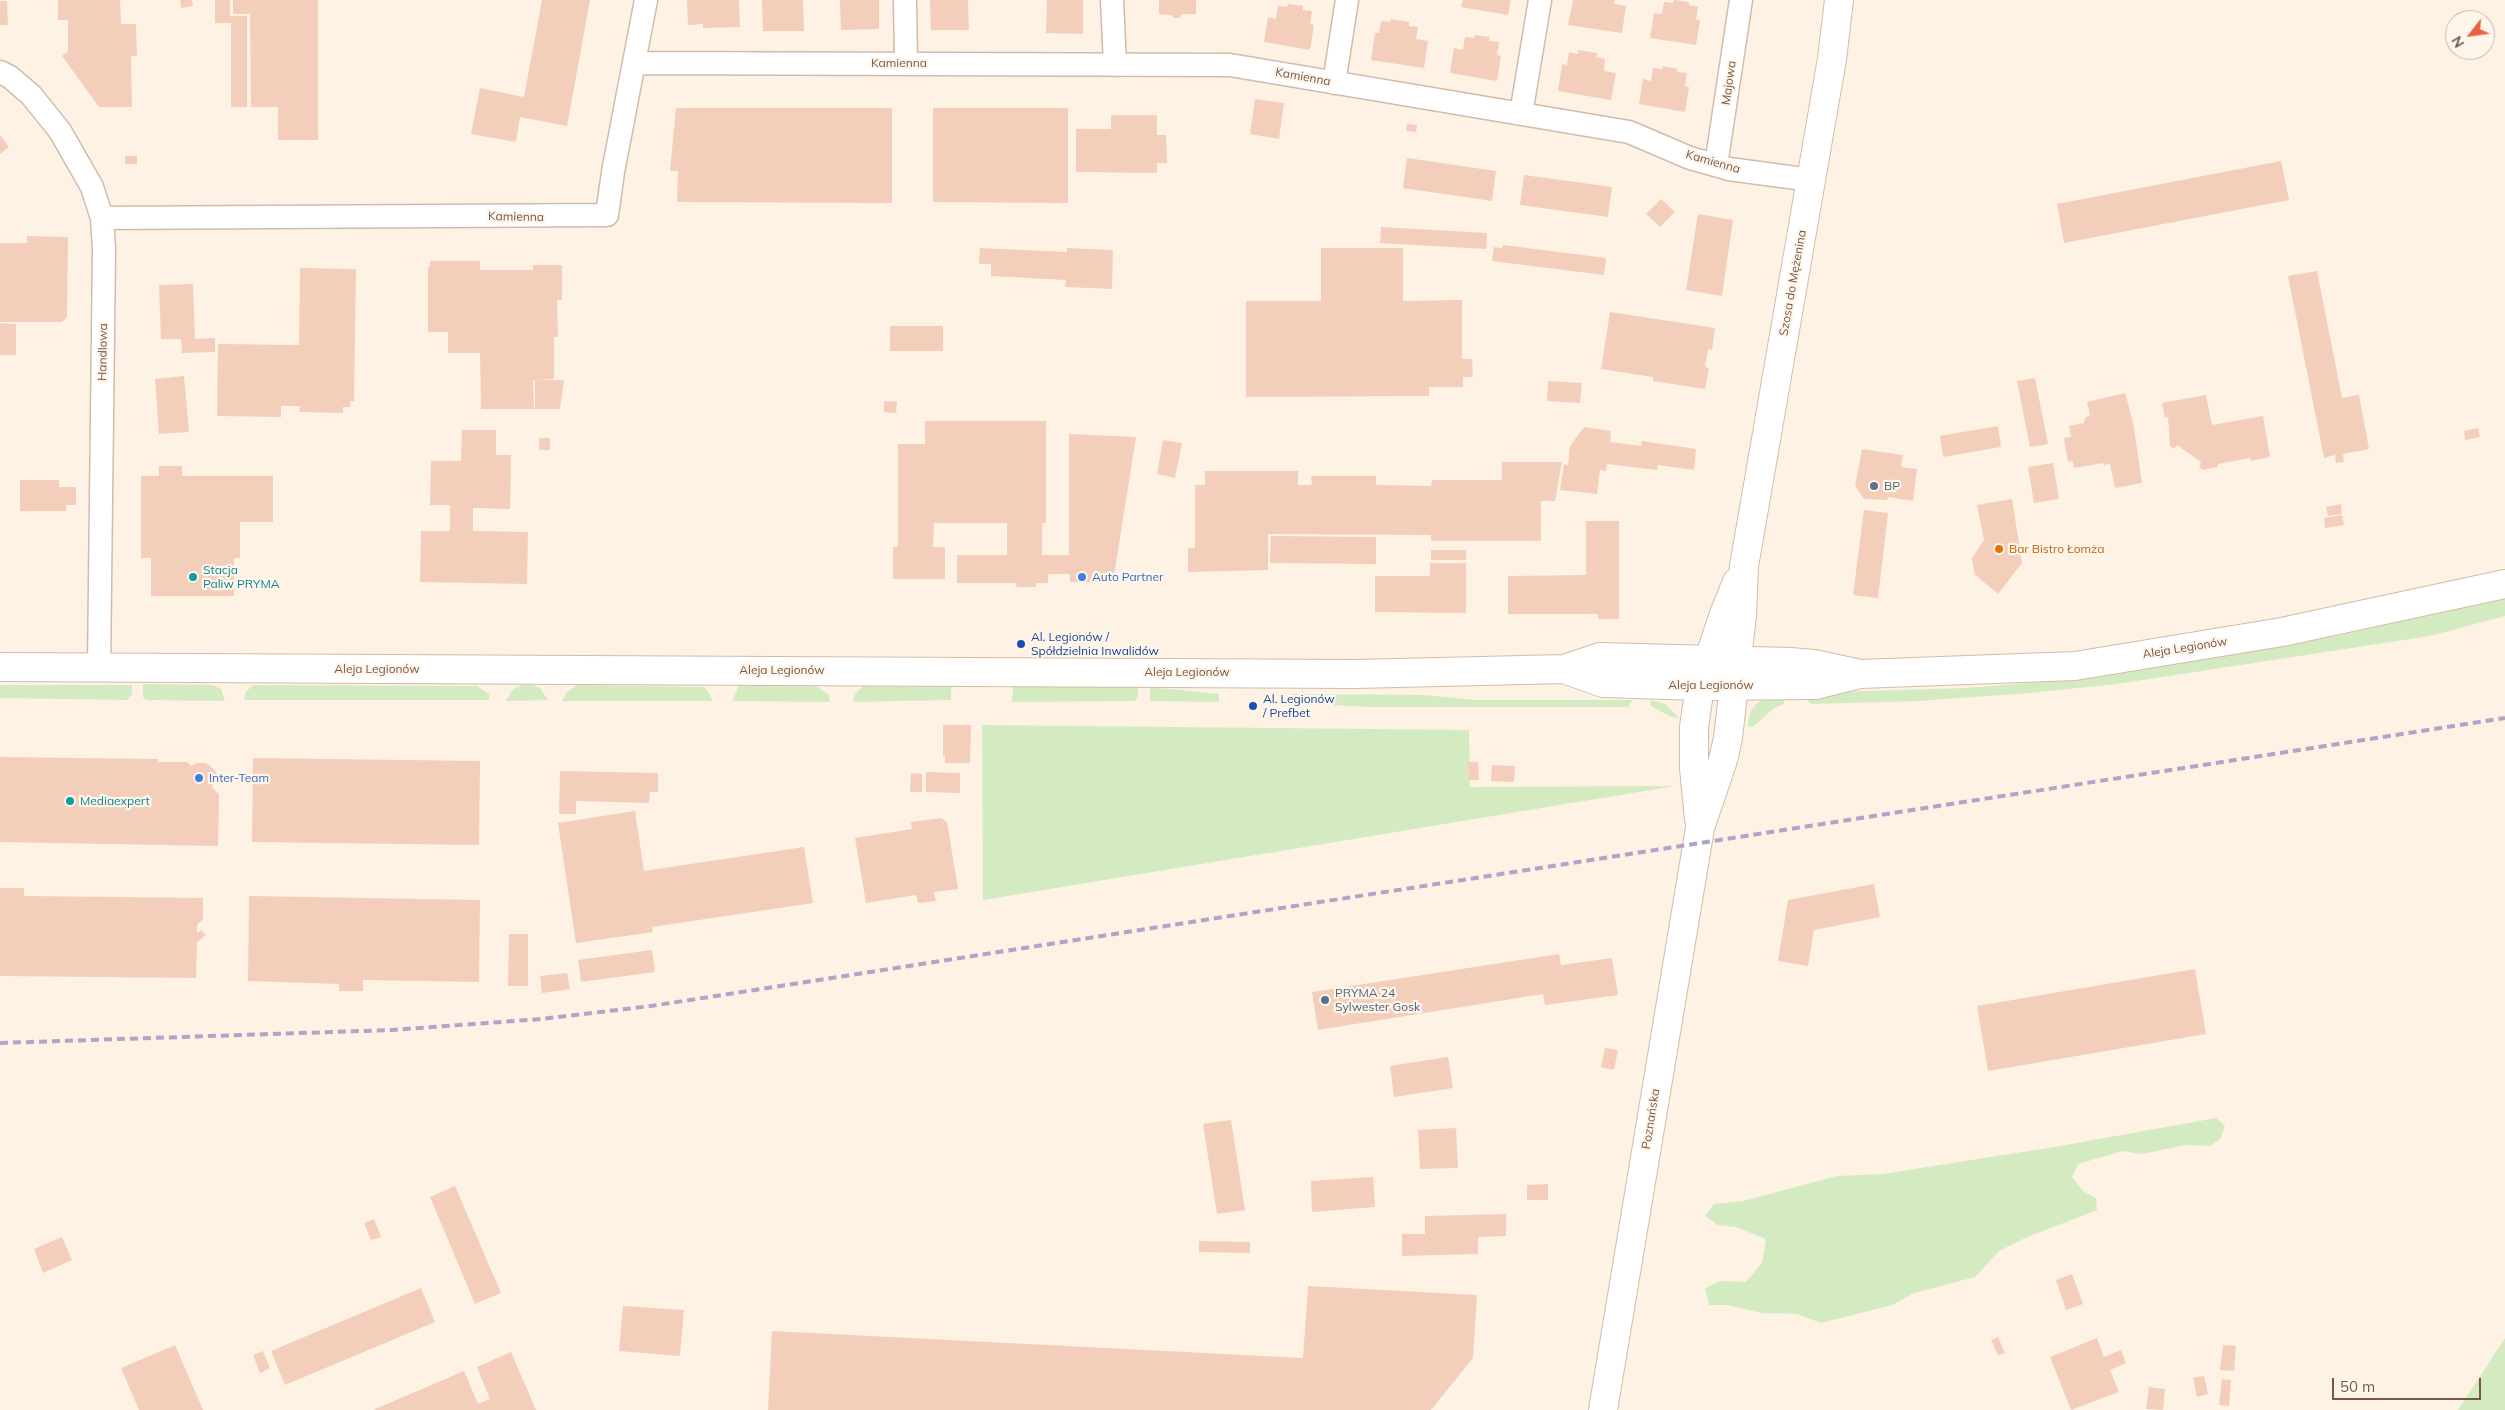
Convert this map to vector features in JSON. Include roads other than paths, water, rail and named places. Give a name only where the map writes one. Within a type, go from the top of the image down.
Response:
[{"type":"main road","name":"Szosa do Mężenina","points":[[1735,674],[1742,615],[1744,566],[1811,180],[1839,0]]},
{"type":"main road","name":"Szosa do Mężenina","points":[[1704,674],[1744,566]]},
{"type":"main road","name":"Aleja Legionów","points":[[0,667],[1356,674],[1564,668],[1600,657],[1704,674],[1735,674],[1806,663],[1860,674],[2075,666],[2282,632],[2505,584]]},
{"type":"main road","name":"Poznańska","points":[[1700,828],[1694,768],[1694,735],[1704,674]]},
{"type":"main road","name":"Poznańska","points":[[1602,1410],[1700,828],[1723,760],[1728,738],[1735,674]]},
{"type":"street","points":[[635,63],[646,0]]},
{"type":"street","points":[[906,0],[906,63]]},
{"type":"street","points":[[1112,0],[1115,64]]},
{"type":"street","points":[[1334,83],[1346,0]]},
{"type":"street","points":[[1521,114],[1540,0]]},
{"type":"street","name":"Majowa","points":[[1716,165],[1741,0]]},
{"type":"street","name":"Kamienna","points":[[102,218],[607,215],[612,172],[635,63],[1230,65],[1629,132],[1690,158],[1729,169],[1811,180]]},
{"type":"street","name":"Handlowa","points":[[0,72],[26,90],[60,131],[92,188],[102,218],[104,249],[100,668]]},
{"type":"railway","points":[[0,1043],[392,1030],[541,1019],[651,1006],[2505,718]]},
{"type":"place","name":"BP","points":[[1874,486]]},
{"type":"place","name":"Bar Bistro Łomża","points":[[1999,549]]},
{"type":"place","name":"Stacja Paliw PRYMA","points":[[193,577]]},
{"type":"place","name":"Auto Partner","points":[[1082,577]]},
{"type":"place","name":"Al. Legionów / Spółdzielnia Inwalidów","points":[[1021,644]]},
{"type":"place","name":"Al. Legionów / Prefbet","points":[[1253,706]]},
{"type":"place","name":"Inter-Team","points":[[199,778]]},
{"type":"place","name":"Mediaexpert","points":[[70,801]]},
{"type":"place","name":"PRYMA 24 Sylwester Gosk","points":[[1325,1000]]}]
